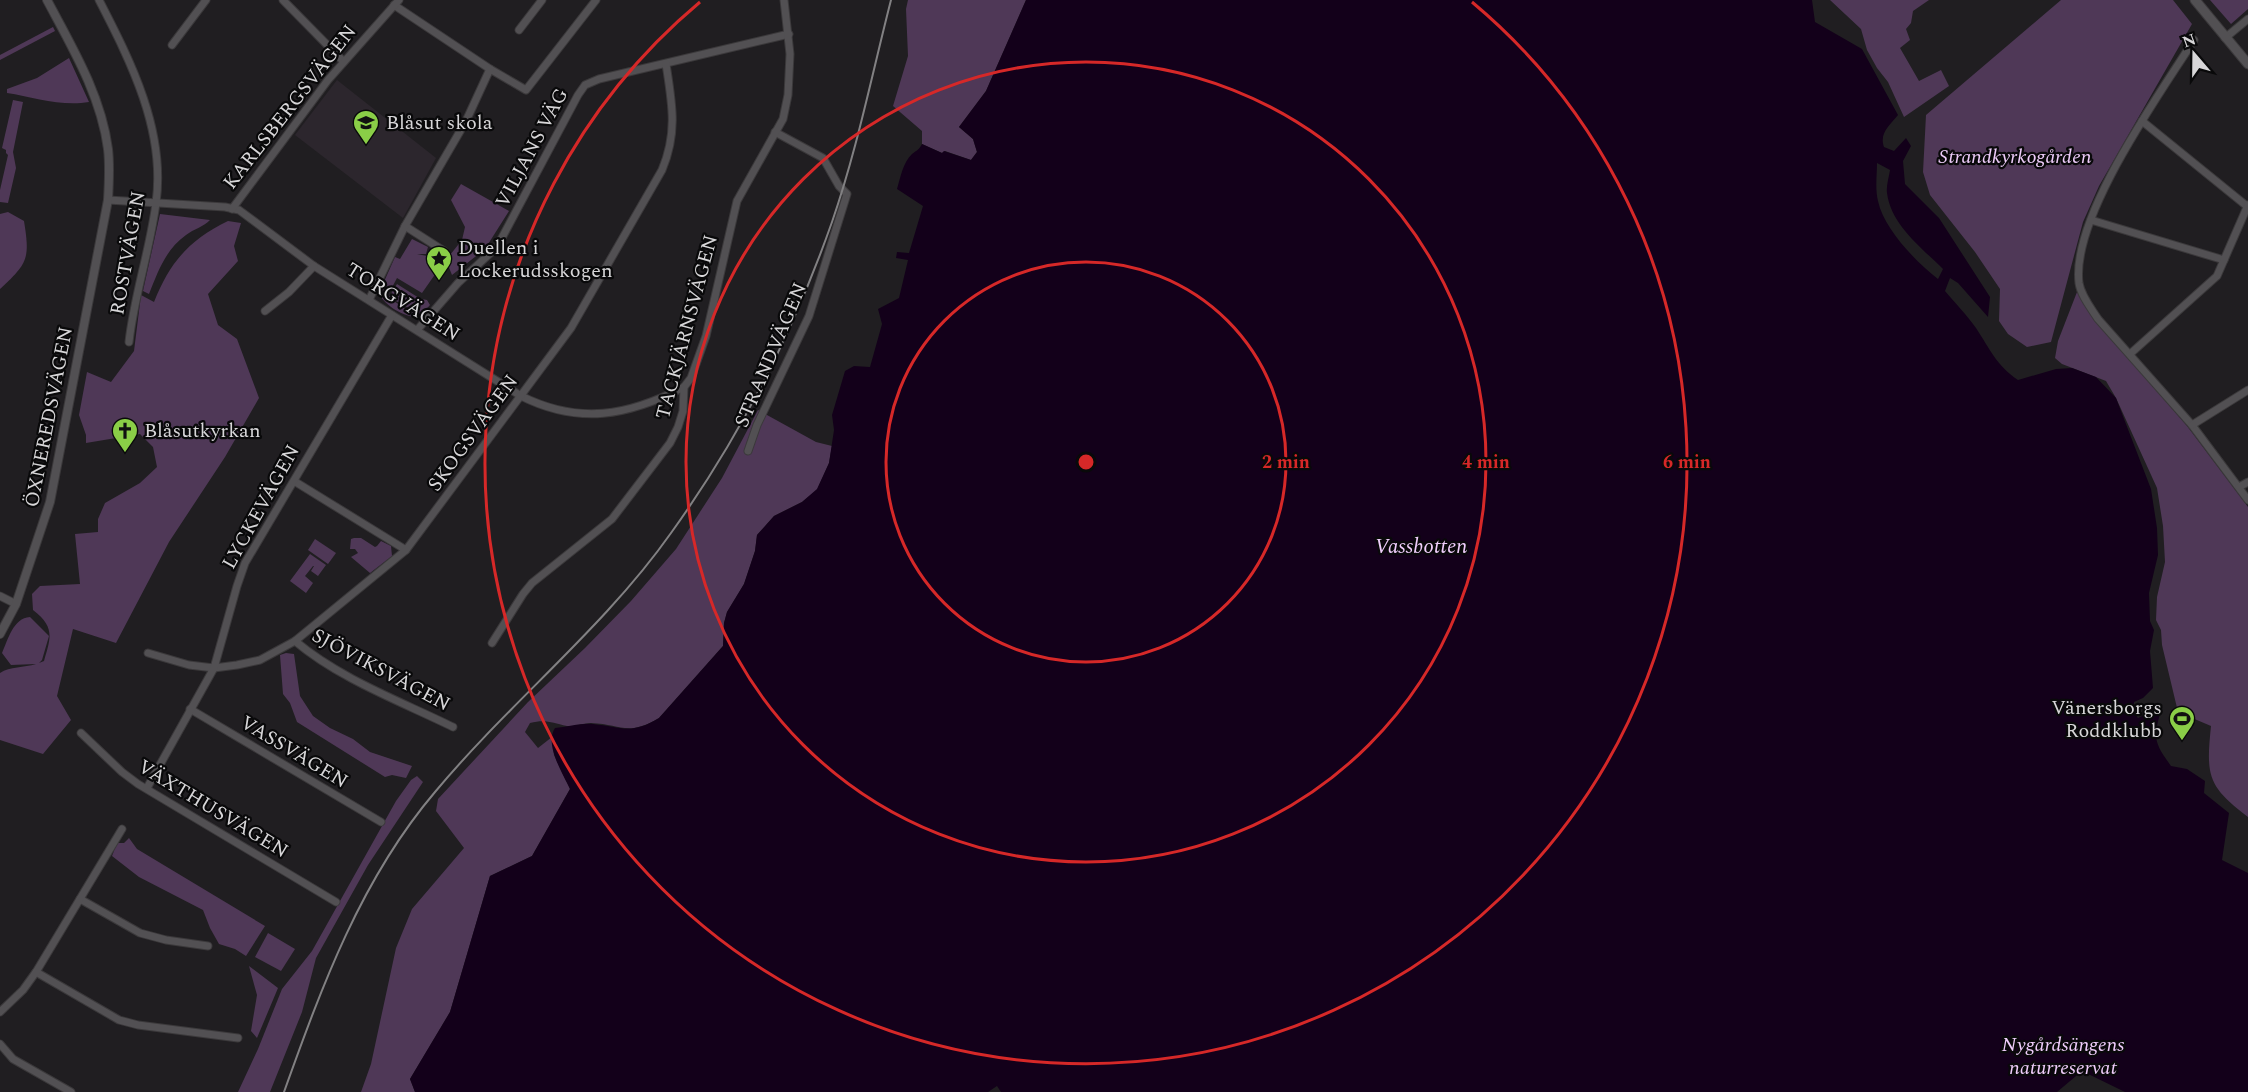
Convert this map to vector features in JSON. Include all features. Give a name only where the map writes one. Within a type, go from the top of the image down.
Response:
[{"type":"main road","points":[[2195,0],[2248,64]]},
{"type":"street","name":"ÖXNEREDSVÄGEN","points":[[0,634],[15,604],[50,502],[108,200],[108,151],[99,110],[87,79],[46,0]]},
{"type":"street","name":"ROSTVÄGEN","points":[[99,0],[131,64],[146,105],[155,149],[157,202],[129,342]]},
{"type":"street","points":[[172,45],[206,0]]},
{"type":"street","points":[[283,0],[343,61]]},
{"type":"street","points":[[519,30],[542,0]]},
{"type":"street","points":[[397,3],[523,90],[529,89],[596,0]]},
{"type":"street","name":"TACKJÄRNSVÄGEN","points":[[492,643],[532,583],[604,527],[630,498],[675,434],[682,411],[684,387],[691,378],[699,357],[712,313],[737,201],[783,119],[788,95],[790,54],[784,0]]},
{"type":"street","name":"KARLSBERGSVÄGEN","points":[[232,208],[343,61],[397,3]]},
{"type":"street","points":[[2225,38],[2248,20]]},
{"type":"street","name":"VILJANS VÄG","points":[[418,329],[458,283],[497,247],[581,89],[589,82],[789,34]]},
{"type":"street","points":[[2194,40],[2142,121],[2110,178],[2091,220],[2081,260],[2079,283],[2086,301],[2098,319],[2192,425],[2248,500]]},
{"type":"street","name":"SKOGSVÄGEN","points":[[148,653],[189,665],[214,668],[260,660],[295,641],[406,550],[585,306],[662,170],[670,147],[673,125],[666,64]]},
{"type":"street","points":[[369,300],[405,226],[466,121],[490,69]]},
{"type":"street","points":[[2130,354],[2210,283],[2220,271],[2248,206],[2142,121]]},
{"type":"street","name":"STRANDVÄGEN","points":[[748,451],[757,425],[809,316],[847,194],[839,186],[824,158],[775,132]]},
{"type":"street","name":"TORGVÄGEN","points":[[108,200],[232,208],[246,214],[314,266],[418,329],[521,396],[555,410],[598,414],[630,408],[684,387]]},
{"type":"street","points":[[2091,220],[2224,260]]},
{"type":"street","points":[[405,226],[444,251]]},
{"type":"street","points":[[265,311],[289,292],[314,266]]},
{"type":"street","name":"LYCKEVÄGEN","points":[[147,788],[214,668],[245,563],[392,315]]},
{"type":"street","points":[[2192,425],[2248,390]]},
{"type":"street","points":[[294,481],[406,550]]},
{"type":"street","points":[[2239,487],[2248,482]]},
{"type":"street","points":[[0,596],[15,604]]},
{"type":"street","name":"SJÖVIKSVÄGEN","points":[[295,641],[310,654],[335,669],[453,727]]},
{"type":"street","name":"VASSVÄGEN","points":[[190,709],[381,822]]},
{"type":"street","name":"VÄXTHUSVÄGEN","points":[[81,733],[138,784],[336,902]]},
{"type":"street","points":[[0,1012],[23,990],[36,972],[122,829]]},
{"type":"street","points":[[80,899],[140,933],[166,940],[208,946]]},
{"type":"street","points":[[36,972],[119,1020],[238,1038]]},
{"type":"street","points":[[0,1044],[13,1059],[71,1092]]},
{"type":"shaded area","name":"Blåsut skola","points":[[337,80],[436,158],[403,218],[295,135]]},
{"type":"green space","points":[[908,0],[1026,0],[986,91],[959,127],[973,139],[977,152],[971,160],[945,151],[942,153],[922,144],[922,131],[893,106],[908,56],[906,9]]},
{"type":"green space","points":[[1830,0],[1929,0],[1913,11],[1911,23],[1906,29],[1910,40],[1900,48],[1919,81],[1941,70],[1949,86],[1904,117],[1888,82],[1867,50],[1861,29]]},
{"type":"green space","name":"Strandkyrkogården","points":[[2061,0],[2173,0],[2192,24],[2099,186],[2083,222],[2051,342],[2027,347],[2008,334],[1999,321],[2000,289],[1975,252],[1930,195],[1923,172],[1926,115]]},
{"type":"green space","points":[[2210,0],[2248,0],[2248,9],[2231,24]]},
{"type":"green space","points":[[53,27],[55,31],[0,60],[0,55]]},
{"type":"green space","points":[[69,58],[89,102],[58,102],[7,93],[7,89],[37,78]]},
{"type":"green space","points":[[13,100],[23,102],[13,152],[16,168],[8,203],[0,202],[0,190],[8,155],[2,148]]},
{"type":"green space","points":[[461,184],[509,211],[485,249],[452,275],[446,260],[462,240],[465,227],[451,200]]},
{"type":"green space","points":[[8,212],[24,221],[27,244],[25,260],[0,289],[0,214]]},
{"type":"green space","points":[[160,214],[210,220],[186,235],[173,247],[163,262],[149,294],[143,291]]},
{"type":"green space","points":[[228,221],[241,223],[234,246],[238,261],[208,294],[218,325],[237,339],[259,398],[225,457],[169,542],[116,643],[73,629],[57,696],[71,720],[43,754],[0,740],[0,673],[8,669],[36,664],[11,665],[2,653],[12,630],[19,621],[30,617],[49,636],[45,622],[33,610],[32,594],[40,586],[80,584],[75,534],[98,532],[98,519],[105,503],[140,483],[157,467],[153,447],[140,434],[86,443],[86,435],[79,415],[87,372],[111,382],[134,351],[141,295],[154,302],[167,275],[182,254],[214,228]],"holes":[[[49,636],[44,661],[39,663]]]},
{"type":"green space","points":[[412,239],[428,247],[426,254],[417,254],[443,263],[422,293],[397,278],[388,295],[412,313],[422,299],[427,300],[430,305],[419,317],[408,316],[396,310],[379,293],[395,257],[400,259]]},
{"type":"green space","points":[[397,284],[419,298],[412,310],[389,297]]},
{"type":"green space","points":[[2077,292],[2091,315],[2187,426],[2248,507],[2248,817],[2224,797],[2212,778],[2209,757],[2211,726],[2178,712],[2162,645],[2161,630],[2156,620],[2157,597],[2165,562],[2163,526],[2157,488],[2106,381],[2062,364],[2055,358],[2058,341]]},
{"type":"green space","points":[[758,410],[816,442],[832,446],[829,463],[817,490],[802,502],[774,516],[757,535],[755,551],[744,584],[727,612],[723,646],[659,718],[648,724],[631,728],[591,723],[570,726],[545,721],[530,723],[525,732],[538,748],[552,737],[554,755],[570,789],[532,856],[490,876],[450,1012],[410,1079],[415,1092],[361,1092],[371,1064],[396,948],[412,909],[464,848],[436,811],[438,799],[528,702],[631,601],[676,549],[722,478]]},
{"type":"green space","points":[[361,538],[375,547],[381,541],[391,546],[392,556],[370,573],[351,557],[358,553],[355,549],[350,549],[351,539]]},
{"type":"green space","points":[[315,539],[336,553],[328,564],[308,550]]},
{"type":"green space","points":[[310,554],[326,565],[318,576],[311,571],[313,566],[305,576],[313,583],[306,593],[290,581]]},
{"type":"green space","points":[[294,654],[300,696],[313,716],[330,728],[353,739],[370,752],[412,766],[406,778],[392,775],[385,777],[297,722],[290,703],[283,694],[280,655]]},
{"type":"green space","points":[[417,776],[423,782],[368,865],[316,958],[302,1012],[270,1092],[238,1092],[282,989],[312,951],[396,801],[411,780]]},
{"type":"green space","points":[[129,838],[137,849],[265,926],[246,956],[235,949],[219,944],[203,910],[139,877],[112,856],[117,843],[124,843]]},
{"type":"green space","points":[[268,933],[295,949],[281,971],[255,957]]},
{"type":"green space","points":[[249,966],[278,988],[257,1038],[251,1031],[257,995]]},
{"type":"water","name":"Vassbotten","points":[[1026,0],[1812,0],[1815,22],[1862,49],[1898,115],[1884,133],[1884,147],[1894,151],[1906,138],[1911,146],[1903,161],[1905,184],[1939,218],[1990,297],[1988,317],[1958,283],[1950,278],[1945,291],[1972,323],[1999,362],[2018,380],[2056,369],[2072,368],[2096,377],[2116,398],[2151,489],[2157,528],[2158,555],[2149,593],[2150,621],[2154,630],[2150,651],[2153,688],[2143,698],[2134,702],[2133,711],[2138,718],[2158,708],[2161,710],[2156,734],[2161,751],[2171,766],[2187,769],[2205,781],[2204,793],[2229,813],[2222,860],[2248,873],[2248,1092],[2125,1092],[2082,1071],[2057,1092],[1001,1092],[997,1086],[988,1092],[415,1092],[410,1079],[450,1012],[490,876],[532,856],[570,789],[553,750],[552,735],[555,728],[588,724],[619,728],[641,727],[659,718],[723,646],[727,612],[744,584],[755,551],[757,535],[774,516],[802,502],[817,489],[829,463],[834,430],[832,415],[845,371],[854,366],[870,367],[882,324],[878,309],[899,298],[908,260],[896,258],[897,252],[909,253],[923,206],[897,189],[904,166],[909,157],[922,144],[942,153],[944,151],[971,160],[977,152],[973,139],[959,127],[986,91]],"holes":[[[1877,163],[1890,170],[1887,190],[1894,215],[1917,244],[1943,269],[1938,279],[1902,244],[1881,212],[1877,192]]]},
{"type":"railway","points":[[284,1092],[313,1013],[346,935],[365,897],[409,826],[464,759],[587,633],[645,568],[696,497],[742,422],[782,344],[832,222],[857,140],[891,0]]},
{"type":"place","name":"Blåsut skola","points":[[366,146]]},
{"type":"place","name":"Duellen i Lockerudsskogen","points":[[439,282]]},
{"type":"place","name":"Blåsutkyrkan","points":[[125,454]]},
{"type":"place","name":"Vänersborgs Roddklubb","points":[[2182,742]]},
{"type":"park label","name":"Nygårdsängens naturreservat","points":[[2063,1056]]}]
